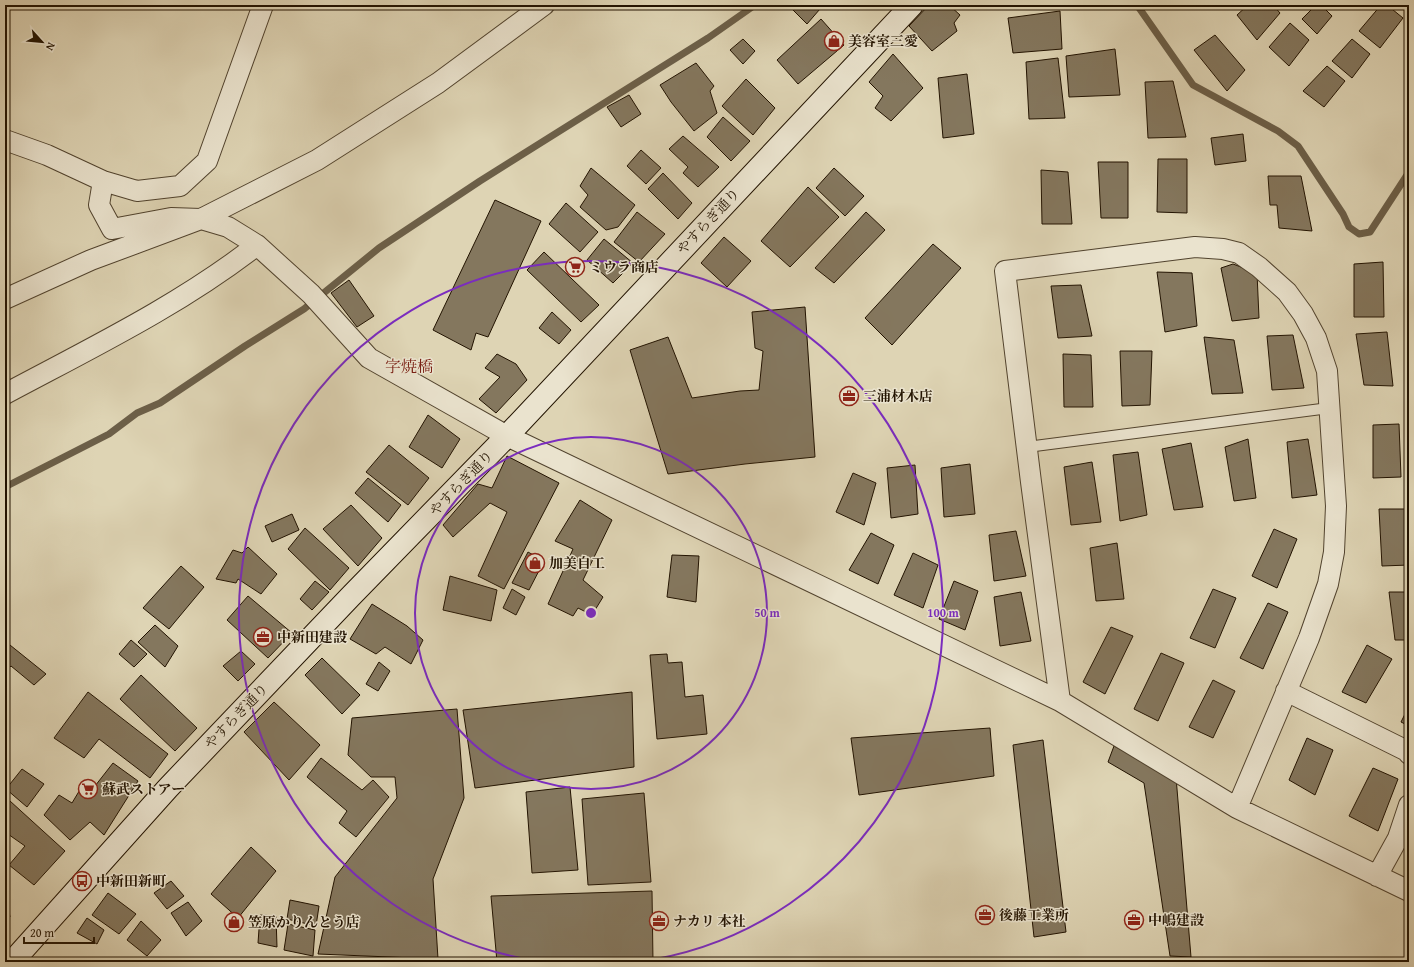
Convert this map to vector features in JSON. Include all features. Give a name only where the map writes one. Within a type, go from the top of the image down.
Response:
[{"type":"street","points":[[5,140],[47,155],[103,181],[137,191],[180,186],[207,162],[263,5]]},
{"type":"street","points":[[5,299],[91,260],[201,219],[318,160],[438,83],[544,5]]},
{"type":"street","name":"やすらぎ通り","points":[[14,959],[168,788],[350,597],[507,436],[912,5]]},
{"type":"street","points":[[103,181],[99,205],[112,229],[171,218],[201,219],[228,227],[257,245],[311,294],[369,358],[507,436],[1060,701],[1237,808],[1409,891]]},
{"type":"street","points":[[5,394],[140,321],[230,266],[257,245]]},
{"type":"street","points":[[1060,701],[1026,447],[1005,271],[1195,247],[1223,249],[1239,253],[1287,292],[1303,314],[1316,338],[1327,371],[1336,506],[1334,552],[1328,584],[1309,638],[1237,808]]},
{"type":"street","points":[[1286,691],[1407,751],[1409,754]]},
{"type":"street","points":[[1377,876],[1398,838],[1409,805]]},
{"type":"lane","points":[[1026,447],[1329,408]]},
{"type":"building","points":[[788,5],[816,5],[820,9],[807,24]]},
{"type":"building","points":[[929,5],[949,5],[960,15],[954,23],[957,31],[932,51],[909,26]]},
{"type":"building","points":[[1248,5],[1273,5],[1280,13],[1257,40],[1237,15]]},
{"type":"building","points":[[1316,5],[1321,5],[1332,16],[1317,34],[1302,19]]},
{"type":"building","points":[[1381,5],[1387,5],[1403,18],[1380,48],[1359,31]]},
{"type":"building","points":[[1398,5],[1409,5],[1409,10],[1407,12]]},
{"type":"building","points":[[1060,11],[1062,49],[1013,53],[1008,18]]},
{"type":"building","points":[[821,19],[844,45],[798,84],[777,60]]},
{"type":"building","points":[[1290,23],[1309,40],[1289,66],[1269,47]]},
{"type":"building","points":[[1215,35],[1245,70],[1227,91],[1194,50]]},
{"type":"building","points":[[743,39],[755,51],[743,64],[730,50]]},
{"type":"building","points":[[1352,39],[1370,54],[1352,78],[1332,61]]},
{"type":"building","points":[[1115,49],[1120,95],[1069,97],[1066,56]]},
{"type":"building","points":[[893,54],[923,88],[891,121],[875,108],[883,96],[869,82]]},
{"type":"building","points":[[1058,58],[1065,118],[1029,119],[1026,62]]},
{"type":"building","points":[[696,63],[714,86],[710,91],[717,113],[694,131],[671,102],[660,85]]},
{"type":"building","points":[[1327,66],[1345,81],[1324,107],[1303,91]]},
{"type":"building","points":[[967,74],[974,134],[943,138],[938,78]]},
{"type":"building","points":[[746,79],[775,108],[753,135],[722,106]]},
{"type":"building","points":[[1173,81],[1186,137],[1148,138],[1145,82]]},
{"type":"building","points":[[629,95],[641,114],[621,127],[607,107]]},
{"type":"building","points":[[723,117],[750,141],[731,161],[707,137]]},
{"type":"building","points":[[1243,134],[1246,161],[1215,165],[1211,138]]},
{"type":"building","points":[[683,136],[719,167],[698,187],[683,173],[688,167],[669,149]]},
{"type":"building","points":[[641,150],[661,168],[646,184],[627,166]]},
{"type":"building","points":[[1158,159],[1187,159],[1187,213],[1157,212]]},
{"type":"building","points":[[1098,162],[1128,162],[1128,218],[1101,218]]},
{"type":"building","points":[[591,168],[635,205],[618,227],[606,230],[580,207],[588,195],[580,186]]},
{"type":"building","points":[[834,168],[864,196],[845,216],[816,188]]},
{"type":"building","points":[[1041,170],[1068,172],[1072,224],[1042,224]]},
{"type":"building","points":[[663,173],[692,203],[678,219],[648,189]]},
{"type":"building","points":[[1268,176],[1301,176],[1312,231],[1279,228],[1277,205],[1270,205]]},
{"type":"building","points":[[808,187],[839,217],[790,267],[761,241]]},
{"type":"building","points":[[495,200],[541,221],[488,337],[476,333],[471,350],[433,330]]},
{"type":"building","points":[[566,203],[598,232],[580,252],[549,224]]},
{"type":"building","points":[[637,212],[665,234],[639,262],[614,242]]},
{"type":"building","points":[[866,212],[885,230],[834,283],[815,268]]},
{"type":"building","points":[[724,237],[751,261],[727,287],[701,263]]},
{"type":"building","points":[[604,239],[633,263],[613,283],[587,260]]},
{"type":"building","points":[[933,244],[961,268],[892,345],[865,318]]},
{"type":"building","points":[[544,252],[599,305],[581,322],[527,270]]},
{"type":"building","points":[[1383,262],[1384,317],[1354,317],[1354,264]]},
{"type":"building","points":[[1233,264],[1257,273],[1259,318],[1232,321],[1221,268]]},
{"type":"building","points":[[1157,272],[1192,273],[1197,326],[1165,332]]},
{"type":"building","points":[[349,280],[374,316],[357,327],[331,293]]},
{"type":"building","points":[[1081,285],[1092,336],[1058,338],[1051,286]]},
{"type":"building","points":[[805,307],[815,457],[668,474],[630,350],[668,337],[692,398],[740,391],[759,390],[763,351],[755,348],[752,312]]},
{"type":"building","points":[[552,312],[571,330],[559,344],[539,328]]},
{"type":"building","points":[[1387,332],[1393,386],[1364,385],[1356,334]]},
{"type":"building","points":[[1293,335],[1304,388],[1272,390],[1267,336]]},
{"type":"building","points":[[1204,337],[1234,340],[1243,393],[1212,394]]},
{"type":"building","points":[[1120,351],[1152,351],[1150,405],[1122,406]]},
{"type":"building","points":[[497,354],[516,364],[527,380],[496,413],[479,399],[500,377],[485,368]]},
{"type":"building","points":[[1063,354],[1091,355],[1093,407],[1064,407]]},
{"type":"building","points":[[428,415],[460,439],[442,468],[409,447]]},
{"type":"building","points":[[1399,424],[1401,477],[1373,478],[1373,425]]},
{"type":"building","points":[[1248,439],[1256,498],[1234,501],[1225,447]]},
{"type":"building","points":[[1308,439],[1317,495],[1292,498],[1287,442]]},
{"type":"building","points":[[1191,443],[1203,507],[1174,510],[1162,449]]},
{"type":"building","points":[[389,445],[429,478],[408,505],[366,472]]},
{"type":"building","points":[[1138,452],[1147,515],[1120,521],[1113,455]]},
{"type":"building","points":[[507,456],[559,483],[504,589],[478,576],[507,512],[490,503],[453,537],[443,525],[478,484],[492,488]]},
{"type":"building","points":[[1092,462],[1101,522],[1071,525],[1064,467]]},
{"type":"building","points":[[970,464],[975,514],[944,517],[941,468]]},
{"type":"building","points":[[915,465],[918,514],[891,518],[887,468]]},
{"type":"building","points":[[853,473],[876,483],[864,525],[836,512]]},
{"type":"building","points":[[368,478],[401,505],[388,522],[355,493]]},
{"type":"building","points":[[580,500],[612,520],[583,580],[603,597],[592,615],[578,608],[573,616],[548,604],[573,549],[555,541]]},
{"type":"building","points":[[351,505],[382,538],[358,566],[323,529]]},
{"type":"building","points":[[1379,509],[1409,509],[1409,565],[1382,566]]},
{"type":"building","points":[[292,514],[299,530],[272,542],[265,526]]},
{"type":"building","points":[[305,528],[349,568],[330,590],[288,549]]},
{"type":"building","points":[[1274,529],[1297,539],[1277,588],[1252,576]]},
{"type":"building","points":[[1016,531],[1026,576],[994,581],[989,535]]},
{"type":"building","points":[[871,533],[894,545],[878,584],[849,570]]},
{"type":"building","points":[[1117,543],[1124,599],[1096,601],[1090,548]]},
{"type":"building","points":[[248,547],[277,574],[261,594],[238,579],[236,583],[216,579],[233,550],[242,553]]},
{"type":"building","points":[[528,552],[544,561],[529,590],[512,583]]},
{"type":"building","points":[[913,553],[938,565],[923,608],[894,595]]},
{"type":"building","points":[[672,555],[699,556],[696,602],[667,597]]},
{"type":"building","points":[[181,566],[204,587],[169,629],[143,608]]},
{"type":"building","points":[[450,576],[497,590],[491,621],[443,610]]},
{"type":"building","points":[[315,581],[329,592],[312,610],[300,599]]},
{"type":"building","points":[[954,581],[978,591],[965,630],[939,619]]},
{"type":"building","points":[[512,589],[525,597],[516,615],[503,608]]},
{"type":"building","points":[[1213,589],[1236,598],[1215,648],[1190,638]]},
{"type":"building","points":[[1021,592],[1031,641],[1000,646],[994,597]]},
{"type":"building","points":[[1389,592],[1409,592],[1409,640],[1395,640]]},
{"type":"building","points":[[248,596],[292,633],[268,658],[227,620]]},
{"type":"building","points":[[1268,603],[1288,612],[1263,669],[1240,658]]},
{"type":"building","points":[[372,604],[407,626],[423,640],[411,664],[385,647],[376,654],[350,639]]},
{"type":"building","points":[[155,625],[178,646],[165,667],[138,642]]},
{"type":"building","points":[[1111,627],[1133,636],[1105,694],[1083,682]]},
{"type":"building","points":[[131,640],[147,654],[134,667],[119,654]]},
{"type":"building","points":[[5,641],[46,674],[34,685],[11,666],[5,672]]},
{"type":"building","points":[[1367,645],[1392,659],[1366,703],[1342,692]]},
{"type":"building","points":[[241,651],[255,664],[238,681],[223,666]]},
{"type":"building","points":[[1161,653],[1184,663],[1158,721],[1134,709]]},
{"type":"building","points":[[667,654],[668,663],[682,662],[685,697],[703,695],[707,734],[657,739],[650,655]]},
{"type":"building","points":[[322,658],[360,695],[342,714],[305,675]]},
{"type":"building","points":[[379,662],[390,671],[378,691],[366,684]]},
{"type":"building","points":[[141,675],[197,728],[175,751],[120,699]]},
{"type":"building","points":[[1213,680],[1235,691],[1213,738],[1189,727]]},
{"type":"building","points":[[88,692],[168,754],[150,778],[99,739],[84,758],[54,738]]},
{"type":"building","points":[[632,692],[634,767],[475,788],[463,710]]},
{"type":"building","points":[[274,702],[320,745],[289,780],[244,732]]},
{"type":"building","points":[[1409,706],[1409,726],[1401,722]]},
{"type":"building","points":[[457,709],[464,798],[433,879],[438,959],[318,954],[335,877],[397,798],[395,777],[371,777],[348,755],[352,718]]},
{"type":"building","points":[[990,728],[994,776],[859,795],[851,738]]},
{"type":"building","points":[[1307,738],[1333,750],[1315,795],[1289,780]]},
{"type":"building","points":[[1043,740],[1066,932],[1034,937],[1013,745]]},
{"type":"building","points":[[1114,746],[1176,777],[1191,957],[1170,956],[1144,783],[1108,762]]},
{"type":"building","points":[[321,758],[362,790],[373,780],[389,797],[356,837],[339,823],[347,811],[307,777]]},
{"type":"building","points":[[113,763],[138,781],[104,835],[90,822],[70,840],[44,815],[59,795],[72,803],[84,783],[95,786]]},
{"type":"building","points":[[1373,768],[1398,779],[1378,831],[1349,816]]},
{"type":"building","points":[[22,769],[44,784],[27,807],[6,789]]},
{"type":"building","points":[[570,787],[578,870],[532,873],[526,792]]},
{"type":"building","points":[[644,793],[651,882],[588,885],[582,799]]},
{"type":"building","points":[[10,801],[65,851],[34,885],[9,865],[25,846],[5,832],[5,810]]},
{"type":"building","points":[[251,847],[276,871],[238,918],[211,894]]},
{"type":"building","points":[[171,881],[184,896],[167,909],[154,893]]},
{"type":"building","points":[[5,890],[10,917],[5,919]]},
{"type":"building","points":[[652,891],[653,962],[497,962],[491,896]]},
{"type":"building","points":[[108,893],[136,914],[119,934],[92,915]]},
{"type":"building","points":[[290,900],[319,906],[316,926],[287,919]]},
{"type":"building","points":[[188,902],[202,921],[186,936],[171,913]]},
{"type":"building","points":[[260,915],[276,916],[277,947],[258,943]]},
{"type":"building","points":[[87,918],[104,930],[97,944],[77,933]]},
{"type":"building","points":[[141,921],[161,940],[147,956],[127,940]]},
{"type":"building","points":[[288,924],[315,930],[313,956],[284,950]]},
{"type":"waterway","points":[[5,487],[109,434],[137,413],[160,403],[245,346],[304,309],[379,248],[480,181],[708,38],[755,5]]},
{"type":"waterway","points":[[1137,5],[1193,85],[1278,131],[1298,146],[1343,214],[1349,227],[1359,234],[1370,232],[1409,172]]},
{"type":"place","name":"美容室三愛","points":[[834,41]]},
{"type":"place","name":"ミウラ商店","points":[[575,267]]},
{"type":"place","name":"三浦材木店","points":[[849,396]]},
{"type":"place","name":"加美自工","points":[[535,563]]},
{"type":"place","name":"中新田建設","points":[[263,637]]},
{"type":"place","name":"蘇武ストアー","points":[[88,789]]},
{"type":"place","name":"中新田新町","points":[[82,881]]},
{"type":"place","name":"後藤工業所","points":[[985,915]]},
{"type":"place","name":"中嶋建設","points":[[1134,920]]},
{"type":"place","name":"ナカリ 本社","points":[[659,921]]},
{"type":"place","name":"笠原かりんとう店","points":[[234,922]]},
{"type":"district","name":"字焼橋","points":[[409,366]]}]
